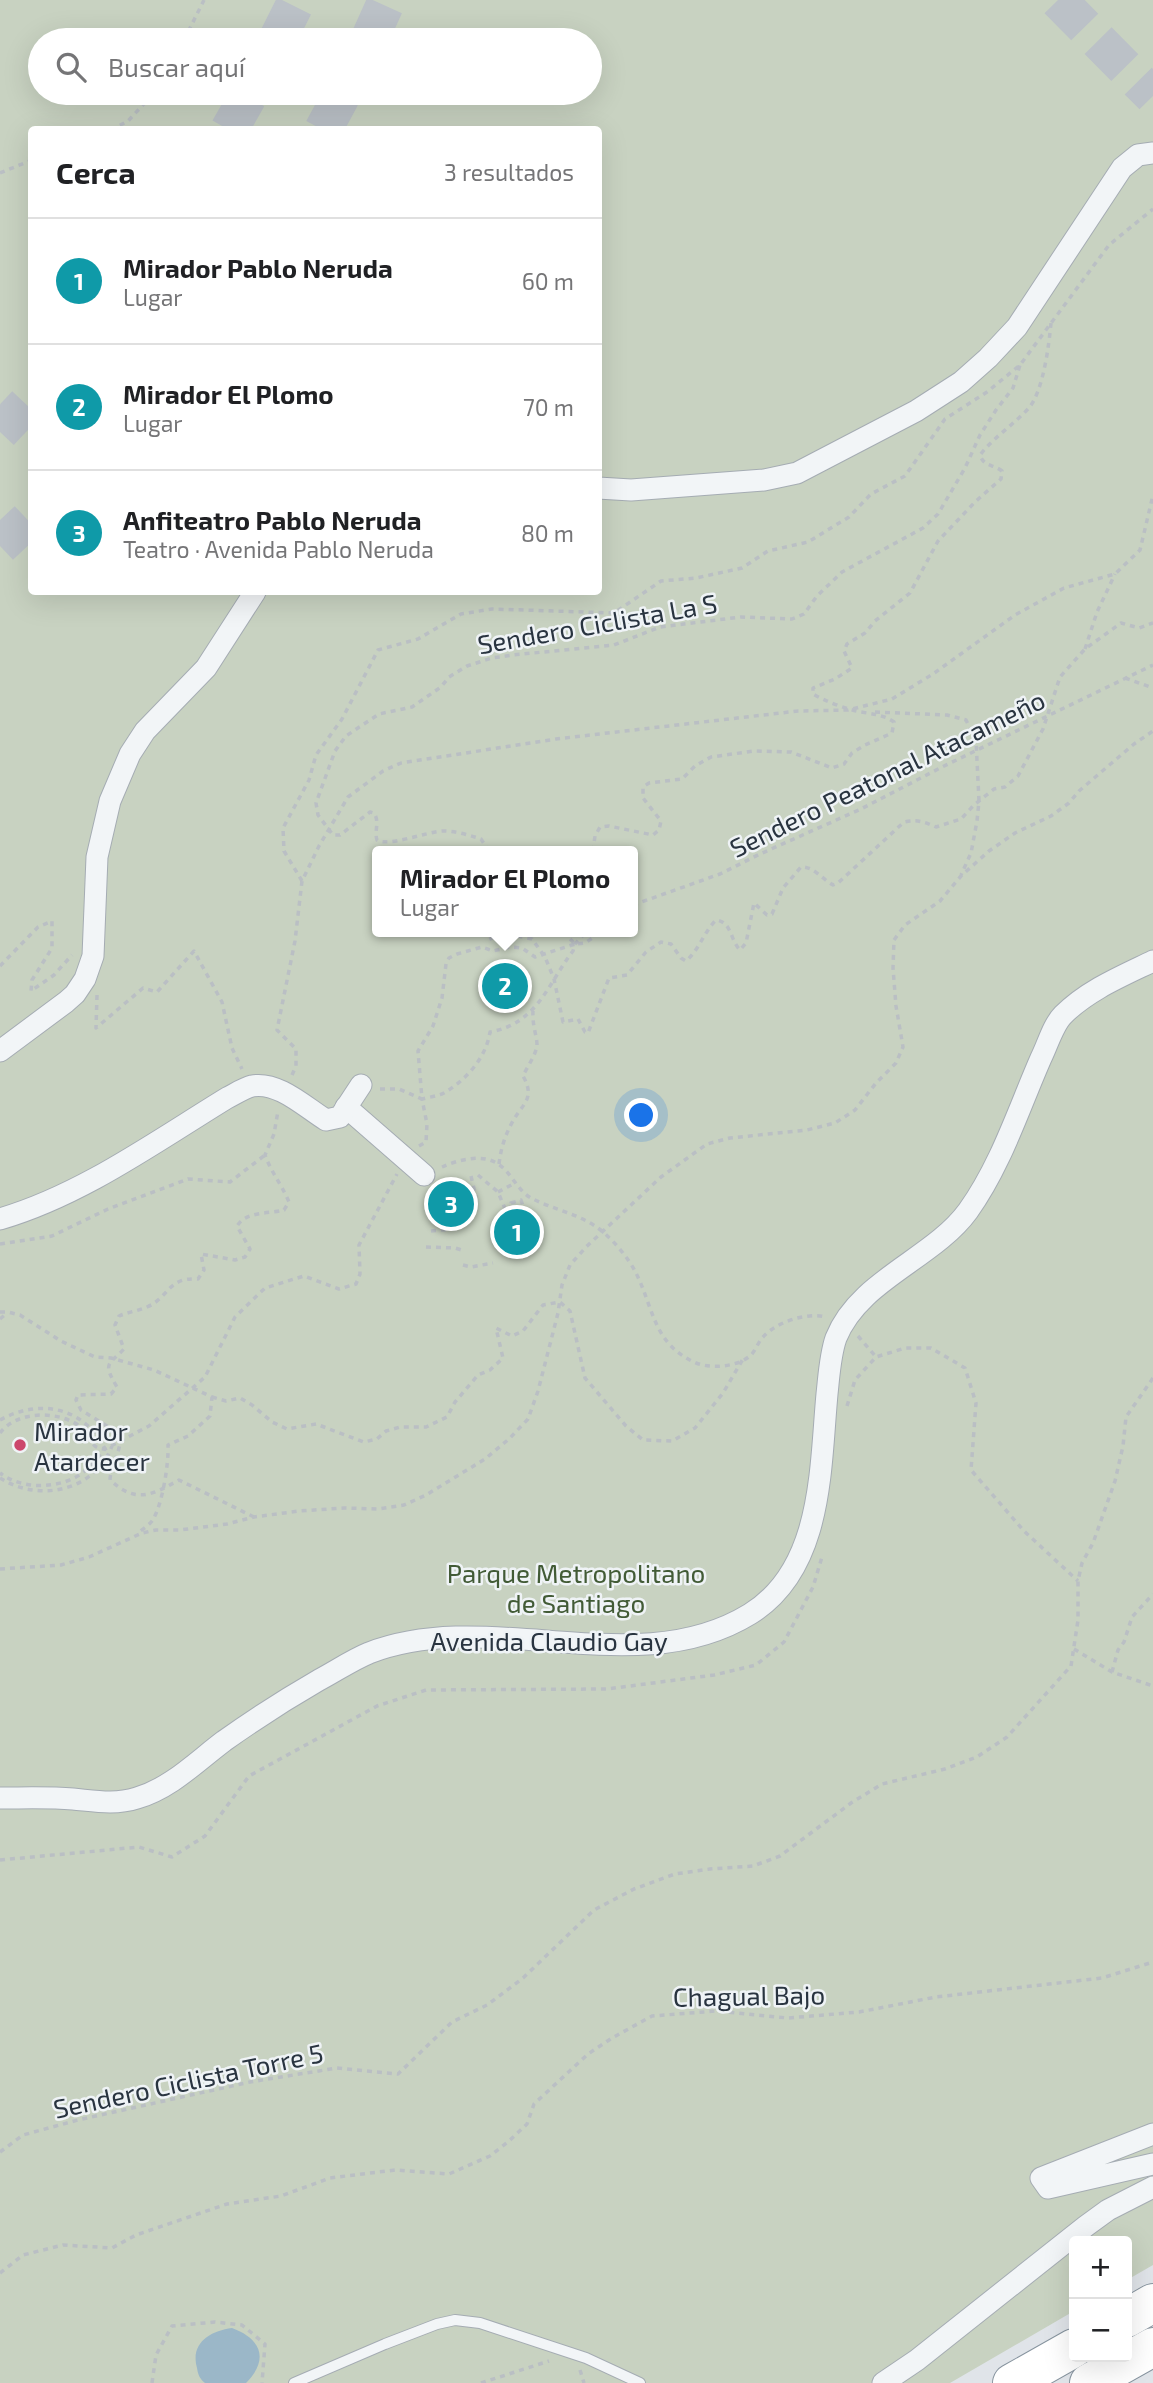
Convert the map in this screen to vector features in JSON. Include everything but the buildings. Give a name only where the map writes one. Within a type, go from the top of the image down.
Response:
[{"type":"highway","points":[[1132,2315],[1153,2304]]},
{"type":"highway","points":[[1089,2383],[1153,2347]]},
{"type":"highway","points":[[1012,2383],[1069,2351]]},
{"type":"street","points":[[602,488],[631,490],[764,480],[797,473],[916,411],[961,382],[1010,335],[1122,168],[1138,155],[1153,153]]},
{"type":"street","points":[[0,1051],[75,994],[85,979],[93,956],[97,857],[110,801],[130,754],[145,731],[206,668],[253,595]]},
{"type":"street","name":"Avenida Claudio Gay","points":[[0,1798],[71,1799],[106,1803],[136,1798],[159,1789],[192,1768],[269,1709],[368,1653],[394,1645],[430,1637],[466,1635],[659,1644],[692,1638],[746,1617],[764,1605],[788,1577],[801,1553],[811,1524],[818,1495],[835,1340],[853,1308],[948,1233],[969,1210],[996,1164],[1060,1017],[1096,989],[1153,961]]},
{"type":"street","points":[[0,1219],[30,1210],[85,1184],[250,1086],[265,1085],[284,1093],[326,1120],[340,1117],[361,1085]]},
{"type":"street","points":[[346,1107],[424,1175]]},
{"type":"street","points":[[1153,2134],[1041,2178],[1048,2188],[1153,2164]]},
{"type":"street","points":[[883,2383],[917,2360],[1108,2210],[1153,2187]]},
{"type":"lane","points":[[294,2383],[384,2344],[436,2324],[455,2320],[480,2323],[574,2354],[640,2383]]},
{"type":"path","points":[[190,28],[204,0]]},
{"type":"path","points":[[119,126],[128,121],[143,105]]},
{"type":"path","points":[[0,173],[28,162]]},
{"type":"path","points":[[302,881],[284,851],[283,828],[309,780],[316,755],[342,719],[378,650],[418,639],[461,614],[492,609],[614,612],[661,581],[696,578],[743,568],[768,551],[808,542],[849,517],[871,494],[905,476],[945,419],[988,392],[1020,365],[1109,245],[1153,209]]},
{"type":"path","points":[[594,846],[600,828],[609,825],[653,835],[660,830],[661,821],[643,798],[643,787],[649,783],[682,779],[695,766],[711,757],[754,751],[791,752],[832,768],[844,764],[852,753],[865,745],[892,733],[894,722],[886,717],[824,701],[813,694],[813,688],[852,668],[844,651],[847,644],[865,633],[875,621],[910,593],[938,541],[1001,479],[1002,471],[998,467],[988,466],[980,455],[990,442],[1031,406],[1048,359],[1051,323]]},
{"type":"path","name":"Sendero Ciclista La S","points":[[329,829],[318,815],[316,803],[335,751],[346,736],[379,715],[412,707],[467,666],[492,658],[614,645],[660,627],[741,617],[792,619],[804,614],[817,596],[842,572],[923,528],[938,514],[965,468],[980,435],[1013,388],[1020,365]]},
{"type":"path","points":[[1085,649],[1097,612],[1115,573],[1140,550],[1153,495]]},
{"type":"path","points":[[0,1244],[52,1236],[108,1209],[188,1178],[230,1182],[265,1154],[274,1134],[280,1098],[296,1066],[296,1049],[277,1030],[295,941],[302,881],[348,797],[383,771],[401,763],[556,739],[798,711],[852,709],[892,699],[933,674],[1015,615],[1063,588],[1115,573]]},
{"type":"path","points":[[523,937],[532,939],[542,953],[554,979],[564,1022],[578,1019],[585,1032],[588,1032],[609,978],[627,975],[646,951],[661,942],[671,944],[686,961],[716,920],[721,920],[726,923],[735,945],[740,950],[746,943],[754,903],[767,915],[772,914],[783,888],[801,867],[813,869],[833,885],[904,822],[914,820],[936,827],[961,819],[993,789],[1005,786],[1018,776],[1034,748],[1060,677],[1085,649],[1121,623],[1139,628],[1153,623]]},
{"type":"path","name":"Sendero Peatonal Atacameño","points":[[638,903],[720,874],[860,809],[1153,665]]},
{"type":"path","points":[[1124,678],[1153,688]]},
{"type":"path","points":[[858,711],[947,715],[966,720],[976,740],[979,801],[971,853],[961,876]]},
{"type":"path","points":[[0,1569],[61,1565],[89,1557],[137,1535],[156,1530],[227,1524],[299,1511],[378,1509],[404,1505],[426,1495],[485,1459],[528,1419],[538,1391],[562,1285],[570,1265],[660,1177],[707,1144],[730,1138],[807,1130],[835,1123],[855,1110],[896,1063],[903,1047],[896,1006],[894,940],[905,925],[940,901],[961,876],[989,851],[1069,803],[1079,791],[1153,731]]},
{"type":"path","points":[[329,829],[333,835],[340,835],[370,812],[377,818],[376,835],[381,843],[390,844],[429,833],[452,831],[481,839],[486,846]]},
{"type":"path","points":[[0,966],[38,928],[52,921],[52,948],[32,980],[31,991],[54,975],[77,950],[75,994],[98,989],[96,1028],[143,988],[157,992],[194,951],[222,1002],[232,1048],[250,1086]]},
{"type":"path","points":[[568,937],[575,944]]},
{"type":"path","points":[[361,1085],[378,1089],[399,1089],[422,1099],[442,1094],[475,1066],[488,1047],[490,1032],[511,1027],[533,1011],[581,937]]},
{"type":"path","points":[[0,1476],[32,1485],[57,1483],[80,1475],[105,1449],[149,1426],[205,1377],[235,1317],[265,1288],[304,1276],[339,1289],[356,1284],[360,1274],[359,1245],[406,1159],[415,1148],[426,1142],[427,1124],[418,1051],[433,1026],[442,998],[449,958],[476,947],[493,951],[510,947],[522,948],[535,957],[585,943],[594,937]]},
{"type":"path","points":[[499,1164],[501,1144],[514,1119],[526,1106],[528,1085],[523,1076],[537,1048],[532,1023],[533,1011]]},
{"type":"path","points":[[111,1358],[124,1349],[114,1325],[119,1316],[146,1308],[163,1296],[168,1287],[186,1278],[198,1279],[204,1270],[201,1254],[235,1260],[245,1257],[250,1249],[237,1226],[240,1221],[252,1214],[284,1210],[289,1202],[283,1187],[272,1175],[265,1154]]},
{"type":"path","points":[[424,1175],[453,1163],[481,1158],[499,1164],[530,1197],[564,1210],[602,1231],[636,1272],[649,1311],[670,1346],[698,1364],[728,1367],[751,1355],[763,1336],[792,1319],[814,1314],[846,1322],[876,1357]]},
{"type":"path","points":[[478,1175],[498,1192],[506,1211],[512,1210],[511,1203],[521,1200],[523,1206]]},
{"type":"path","points":[[471,1177],[476,1197]]},
{"type":"path","points":[[498,1192],[515,1183]]},
{"type":"path","points":[[441,1190],[459,1209]]},
{"type":"path","points":[[431,1231],[453,1229]]},
{"type":"path","points":[[426,1247],[465,1251]]},
{"type":"path","points":[[463,1265],[471,1267],[493,1263]]},
{"type":"path","points":[[560,1302],[570,1311],[585,1378],[626,1426],[643,1440],[672,1441],[695,1428],[723,1393],[743,1359]]},
{"type":"path","points":[[0,1312],[20,1315],[95,1357],[111,1358],[154,1370],[192,1389],[226,1401],[240,1398],[272,1422],[287,1429],[316,1424],[364,1443],[377,1439],[386,1431],[400,1427],[426,1427],[447,1417],[455,1402],[478,1375],[490,1370],[503,1357],[496,1328],[512,1336],[523,1331],[543,1305],[560,1302]]},
{"type":"path","points":[[0,1319],[8,1312]]},
{"type":"path","points":[[845,1411],[855,1380],[876,1357],[905,1348],[931,1348],[965,1368],[976,1403],[971,1470],[1024,1531],[1078,1581]]},
{"type":"path","points":[[111,1358],[110,1375],[117,1387],[111,1394],[78,1395],[76,1401],[81,1410],[107,1426],[120,1441],[119,1454],[111,1464],[110,1480],[120,1490],[148,1496],[179,1480],[254,1517]]},
{"type":"path","points":[[1078,1581],[1082,1563],[1093,1543],[1115,1481],[1126,1417],[1153,1378]]},
{"type":"path","points":[[137,1535],[153,1520],[169,1459],[168,1445],[188,1436],[210,1416],[212,1397]]},
{"type":"path","points":[[0,1420],[15,1412],[41,1408],[58,1410],[78,1417],[91,1427],[105,1449]]},
{"type":"path","points":[[0,1433],[15,1419],[30,1416],[51,1417],[70,1420],[83,1429],[91,1444],[105,1449]]},
{"type":"path","points":[[0,1476],[9,1484],[34,1490],[69,1487],[89,1479],[99,1471],[108,1459],[113,1444]]},
{"type":"path","points":[[0,1860],[139,1847],[172,1857],[205,1836],[249,1776],[377,1706],[426,1690],[607,1689],[714,1675],[756,1665],[783,1643],[813,1587],[824,1548]]},
{"type":"path","name":"Sendero Ciclista Torre 5","points":[[0,2152],[23,2135],[219,2088],[337,2068],[398,2074],[452,2022],[487,2005],[523,1978],[594,1910],[634,1889],[675,1874],[753,1866],[780,1856],[851,1803],[882,1784],[945,1769],[977,1756],[1007,1737],[1072,1666],[1078,1620],[1078,1581]]},
{"type":"path","points":[[1112,1672],[1132,1617],[1153,1594]]},
{"type":"path","points":[[1074,1650],[1112,1672],[1153,1686]]},
{"type":"path","name":"Chagual Bajo","points":[[0,2273],[23,2255],[63,2245],[112,2248],[136,2235],[228,2204],[281,2196],[330,2178],[395,2170],[449,2174],[490,2155],[509,2141],[527,2124],[534,2104],[589,2054],[652,2016],[716,2011],[788,2018],[859,2011],[936,1997],[1102,1978],[1153,1962]]},
{"type":"path","points":[[152,2383],[156,2355],[172,2326],[215,2322],[242,2325],[265,2344],[262,2383]]},
{"type":"path","points":[[481,2383],[574,2354],[584,2383]]},
{"type":"green space","name":"Parque Metropolitano de Santiago","points":[[0,0],[1153,0],[1153,2265],[1132,2277],[1132,2236],[1069,2236],[1069,2314],[950,2383],[0,2383]]},
{"type":"water","points":[[232,2328],[256,2344],[260,2358],[258,2366],[246,2383],[205,2383],[199,2375],[196,2359],[199,2345],[209,2335]]},
{"type":"tunnel","points":[[283,28],[297,0]]},
{"type":"tunnel","points":[[374,28],[387,0]]},
{"type":"tunnel","points":[[1058,0],[1153,96]]},
{"type":"tunnel","points":[[231,126],[243,105]]},
{"type":"tunnel","points":[[325,126],[337,105]]},
{"type":"tunnel","points":[[0,432],[28,402]]},
{"type":"tunnel","points":[[0,546],[28,520]]},
{"type":"place","name":"Mirador El Plomo","points":[[505,986]]},
{"type":"place","name":"Anfiteatro Pablo Neruda","points":[[451,1204]]},
{"type":"place","name":"Mirador Pablo Neruda","points":[[517,1232]]},
{"type":"place","name":"Mirador Atardecer","points":[[20,1445]]}]
